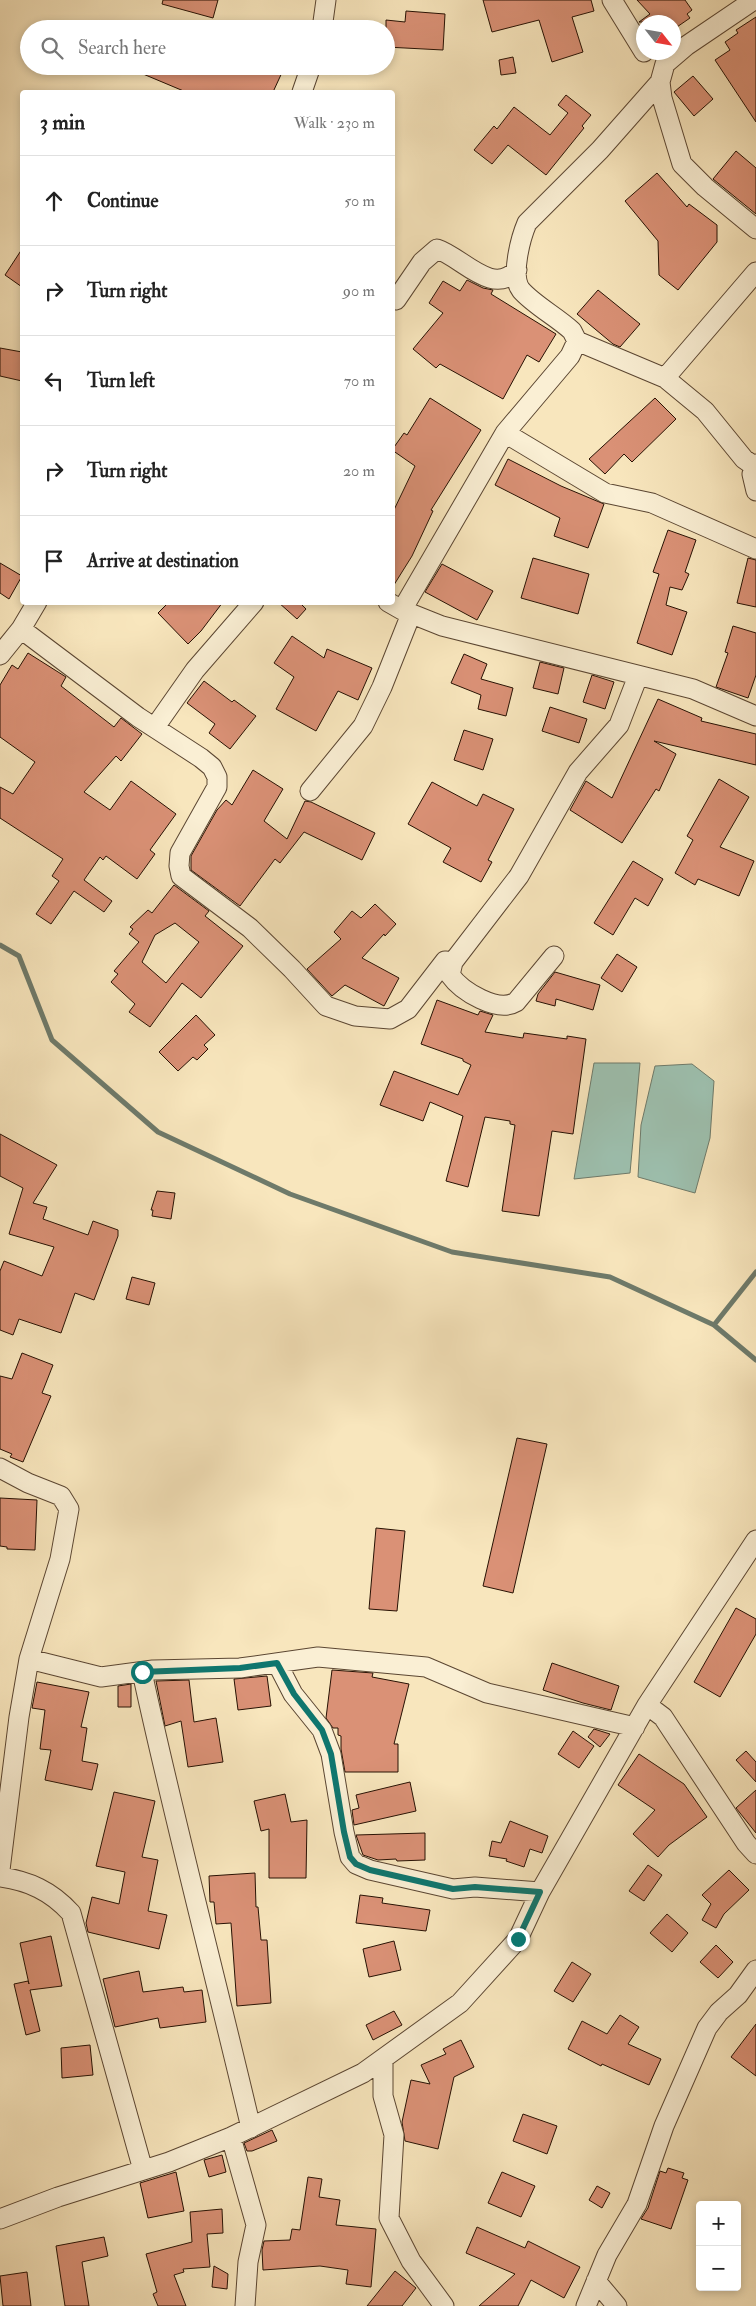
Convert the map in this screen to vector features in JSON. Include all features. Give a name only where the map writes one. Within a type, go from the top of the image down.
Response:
[{"type":"street","points":[[323,20],[326,0]]},
{"type":"street","points":[[612,0],[636,39]]},
{"type":"street","points":[[754,0],[686,46],[665,64],[660,78],[600,150],[527,223],[521,236],[517,270],[520,289],[572,331],[577,341],[665,378],[705,411],[744,459],[755,465],[752,474],[756,491]]},
{"type":"street","points":[[649,60],[660,78],[662,98],[682,164],[705,188],[756,229]]},
{"type":"street","points":[[303,90],[308,75]]},
{"type":"street","points":[[396,300],[422,262],[437,249],[445,251],[479,274],[494,279],[510,278],[517,270]]},
{"type":"street","points":[[665,378],[756,272]]},
{"type":"street","points":[[310,791],[363,726],[382,687],[401,609],[505,433],[570,356],[577,341]]},
{"type":"street","points":[[505,433],[605,493],[652,503],[756,549]]},
{"type":"street","points":[[0,655],[21,629],[35,605]]},
{"type":"street","points":[[155,727],[195,670],[251,605]]},
{"type":"street","points":[[401,609],[442,626],[638,676],[655,678],[692,689],[722,700],[756,716]]},
{"type":"street","points":[[21,629],[131,711],[212,767],[217,777],[217,786],[180,854],[179,866],[181,876],[250,928],[326,1006],[354,1016],[390,1019],[408,1008],[445,961],[453,962]]},
{"type":"street","points":[[554,956],[524,992],[509,1006],[496,1006],[459,985],[450,975],[453,962],[519,876],[578,772],[619,725],[638,676]]},
{"type":"street","points":[[0,1468],[28,1483],[61,1496],[69,1509],[60,1559],[29,1659],[18,1726],[0,1870]]},
{"type":"street","points":[[0,2219],[232,2137],[363,2073],[460,2003],[518,1939],[540,1892],[647,1705],[756,1540]]},
{"type":"street","points":[[29,1659],[101,1677],[142,1672],[240,1668],[318,1657],[426,1666],[488,1693],[635,1727]]},
{"type":"street","points":[[277,1663],[294,1694],[322,1730],[331,1754],[350,1857],[356,1864],[370,1870],[453,1889],[475,1887],[540,1892]]},
{"type":"street","points":[[142,1672],[169,1797],[222,2004],[251,2128]]},
{"type":"street","points":[[647,1705],[663,1717],[746,1844],[756,1854]]},
{"type":"street","points":[[0,1877],[34,1884],[47,1891],[71,1913],[143,2170]]},
{"type":"street","points":[[586,2306],[607,2255],[637,2204],[664,2126],[707,2028],[719,2012],[738,1995],[756,1970]]},
{"type":"street","points":[[383,2059],[383,2096],[394,2135],[389,2218],[411,2261],[444,2306]]},
{"type":"street","points":[[232,2137],[256,2225],[248,2262],[245,2306]]},
{"type":"street","points":[[596,2281],[617,2306]]},
{"type":"shaded area","points":[[594,1063],[640,1063],[630,1173],[574,1179]]},
{"type":"shaded area","points":[[692,1064],[714,1081],[710,1138],[695,1193],[638,1177],[641,1125],[655,1066]]},
{"type":"building","points":[[163,0],[218,0],[213,18],[162,4]]},
{"type":"building","points":[[483,0],[591,0],[594,11],[572,17],[583,52],[552,62],[539,20],[492,32]]},
{"type":"building","points":[[637,0],[685,0],[692,10],[687,14],[690,18],[681,24],[681,15],[649,15],[650,14]]},
{"type":"building","points":[[406,11],[445,14],[443,50],[395,47],[395,21],[405,22]]},
{"type":"building","points":[[756,17],[756,122],[715,60],[730,50],[725,42],[738,33],[736,30]]},
{"type":"building","points":[[513,57],[516,73],[501,75],[499,60]]},
{"type":"building","points":[[145,75],[281,75],[274,90],[181,90]]},
{"type":"building","points":[[693,76],[713,99],[694,116],[674,92]]},
{"type":"building","points":[[566,95],[591,115],[582,126],[584,128],[546,175],[508,145],[492,164],[474,150],[494,126],[497,129],[514,107],[550,135],[568,113],[558,105]]},
{"type":"building","points":[[736,151],[756,168],[756,214],[713,179]]},
{"type":"building","points":[[657,173],[687,207],[689,204],[717,225],[717,242],[678,290],[659,275],[658,241],[625,201]]},
{"type":"building","points":[[20,252],[20,286],[5,275]]},
{"type":"building","points":[[467,280],[483,288],[493,290],[491,294],[556,334],[539,362],[527,355],[503,399],[440,364],[436,368],[413,349],[443,313],[429,303],[443,281],[460,291]]},
{"type":"building","points":[[598,290],[640,324],[620,347],[613,344],[577,314]]},
{"type":"building","points":[[0,348],[20,352],[20,381],[0,376]]},
{"type":"building","points":[[430,398],[481,430],[431,510],[433,511],[412,556],[395,583],[395,508],[415,466],[395,452],[395,446],[404,433],[407,435]]},
{"type":"building","points":[[655,398],[676,419],[632,462],[624,454],[605,474],[589,459]]},
{"type":"building","points":[[508,459],[561,486],[604,504],[588,548],[554,536],[560,518],[495,485]]},
{"type":"building","points":[[668,530],[696,540],[685,572],[689,574],[682,590],[670,587],[666,605],[687,612],[672,655],[637,643],[659,574],[653,572]]},
{"type":"building","points":[[533,558],[589,574],[578,614],[521,598]]},
{"type":"building","points":[[748,558],[756,560],[756,607],[737,603]]},
{"type":"building","points":[[0,563],[20,575],[20,580],[9,599],[0,593]]},
{"type":"building","points":[[442,564],[493,591],[477,620],[425,592]]},
{"type":"building","points":[[166,605],[221,605],[201,631],[188,644],[158,613]]},
{"type":"building","points":[[281,605],[302,605],[306,609],[297,619]]},
{"type":"building","points":[[733,626],[756,633],[756,675],[748,698],[716,687],[728,653],[725,652]]},
{"type":"building","points":[[292,636],[324,658],[327,649],[372,668],[358,700],[338,691],[316,731],[276,709],[294,677],[274,663]]},
{"type":"building","points":[[28,653],[66,677],[61,686],[114,727],[121,718],[142,734],[121,761],[116,756],[84,792],[110,810],[131,781],[176,814],[150,850],[155,854],[137,879],[106,856],[103,860],[100,857],[84,880],[112,901],[104,912],[74,891],[51,924],[36,914],[59,881],[52,876],[63,859],[0,818],[0,787],[13,794],[35,762],[0,737],[0,685],[12,665],[18,669]]},
{"type":"building","points":[[464,654],[487,664],[481,679],[513,688],[506,716],[478,709],[481,695],[451,683]]},
{"type":"building","points":[[540,662],[564,668],[558,694],[533,688]]},
{"type":"building","points":[[592,675],[614,682],[605,709],[583,702]]},
{"type":"building","points":[[204,681],[232,702],[234,700],[256,716],[230,749],[209,733],[215,724],[187,703]]},
{"type":"building","points":[[658,699],[702,718],[701,721],[756,734],[756,765],[654,741],[676,754],[659,791],[656,789],[622,843],[570,810],[586,781],[612,798]]},
{"type":"building","points":[[550,707],[587,719],[579,743],[542,731]]},
{"type":"building","points":[[464,730],[493,739],[483,770],[454,760]]},
{"type":"building","points":[[253,770],[283,789],[264,821],[287,839],[305,801],[311,802],[375,833],[362,860],[304,832],[280,863],[275,859],[240,906],[191,870],[191,856],[217,810],[226,800],[232,805]]},
{"type":"building","points":[[719,779],[749,797],[720,847],[754,861],[739,896],[698,879],[695,885],[675,873],[693,840],[687,836]]},
{"type":"building","points":[[432,782],[477,806],[483,794],[514,809],[488,860],[492,862],[481,882],[443,862],[451,848],[408,824]]},
{"type":"building","points":[[633,861],[663,879],[648,906],[635,898],[613,935],[594,923]]},
{"type":"building","points":[[174,885],[209,911],[205,916],[243,946],[201,998],[182,983],[150,1027],[129,1012],[135,1004],[111,982],[118,974],[114,971],[139,942],[129,934],[133,929],[130,927],[148,910],[152,913]],"holes":[[[175,923],[199,942],[166,983],[142,962],[155,935]]]},
{"type":"building","points":[[375,904],[396,924],[362,958],[399,978],[384,1006],[345,985],[332,996],[307,969],[341,939],[334,932],[352,911],[361,918]]},
{"type":"building","points":[[617,954],[637,967],[622,992],[601,978]]},
{"type":"building","points":[[555,972],[600,985],[593,1010],[556,999],[555,1006],[536,1001],[538,994]]},
{"type":"building","points":[[437,1000],[478,1015],[480,1011],[493,1015],[485,1032],[523,1038],[524,1033],[567,1039],[567,1036],[586,1039],[573,1134],[552,1131],[539,1216],[502,1211],[515,1125],[510,1124],[510,1121],[485,1117],[468,1187],[446,1181],[463,1116],[430,1102],[423,1121],[380,1105],[394,1071],[458,1095],[471,1065],[463,1061],[463,1059],[421,1044]]},
{"type":"building","points":[[196,1015],[215,1035],[204,1045],[208,1049],[197,1060],[193,1057],[178,1071],[159,1052]]},
{"type":"building","points":[[0,1134],[57,1165],[33,1203],[47,1207],[43,1219],[88,1235],[93,1221],[118,1230],[118,1236],[94,1300],[75,1293],[61,1333],[19,1319],[13,1335],[0,1330],[0,1271],[4,1261],[42,1276],[54,1247],[9,1234],[23,1188],[0,1176]]},
{"type":"building","points":[[157,1191],[175,1193],[171,1219],[152,1216],[153,1210],[151,1210]]},
{"type":"building","points":[[132,1277],[155,1283],[149,1305],[126,1299]]},
{"type":"building","points":[[22,1353],[53,1365],[42,1393],[51,1396],[23,1462],[10,1457],[12,1454],[0,1449],[0,1376],[12,1379]]},
{"type":"building","points":[[517,1438],[547,1444],[513,1593],[483,1586]]},
{"type":"building","points":[[0,1498],[37,1500],[35,1550],[7,1549],[7,1547],[0,1546]]},
{"type":"building","points":[[376,1528],[405,1531],[397,1611],[369,1609]]},
{"type":"building","points":[[736,1608],[756,1619],[756,1634],[720,1697],[694,1682]]},
{"type":"building","points":[[552,1663],[619,1686],[611,1710],[543,1690]]},
{"type":"building","points":[[332,1670],[373,1673],[372,1677],[409,1684],[394,1744],[398,1744],[398,1772],[345,1772],[341,1736],[338,1735],[338,1728],[333,1728],[326,1718]]},
{"type":"building","points":[[267,1676],[271,1706],[238,1710],[234,1679]]},
{"type":"building","points":[[189,1680],[194,1722],[216,1718],[223,1762],[188,1767],[181,1721],[165,1726],[156,1681]]},
{"type":"building","points":[[37,1682],[89,1692],[81,1727],[87,1728],[82,1761],[98,1764],[92,1790],[45,1780],[51,1750],[40,1749],[45,1710],[32,1708]]},
{"type":"building","points":[[131,1684],[131,1707],[118,1707],[118,1686]]},
{"type":"building","points":[[594,1729],[610,1734],[600,1747],[588,1737]]},
{"type":"building","points":[[573,1731],[594,1746],[579,1768],[558,1754]]},
{"type":"building","points":[[746,1751],[756,1762],[756,1782],[736,1760]]},
{"type":"building","points":[[639,1754],[684,1784],[707,1817],[669,1845],[658,1857],[633,1834],[655,1810],[618,1785]]},
{"type":"building","points":[[410,1782],[416,1811],[354,1825],[352,1810],[359,1808],[356,1795]]},
{"type":"building","points":[[756,1790],[756,1833],[736,1808]]},
{"type":"building","points":[[114,1792],[155,1801],[142,1857],[158,1860],[148,1911],[167,1915],[159,1949],[88,1932],[86,1923],[92,1897],[119,1904],[125,1872],[96,1866]]},
{"type":"building","points":[[285,1794],[291,1822],[307,1820],[306,1878],[269,1878],[269,1829],[261,1831],[254,1801]]},
{"type":"building","points":[[510,1821],[548,1836],[542,1853],[530,1849],[524,1867],[506,1861],[507,1859],[489,1856],[492,1841],[501,1843]]},
{"type":"building","points":[[425,1833],[425,1860],[397,1861],[396,1859],[378,1860],[363,1855],[356,1835]]},
{"type":"building","points":[[648,1865],[662,1875],[644,1901],[629,1891]]},
{"type":"building","points":[[729,1870],[749,1890],[724,1914],[716,1928],[702,1920],[711,1904],[702,1895]]},
{"type":"building","points":[[255,1873],[256,1907],[258,1907],[261,1940],[267,1940],[271,2003],[237,2006],[231,1923],[216,1924],[214,1902],[210,1902],[209,1876]]},
{"type":"building","points":[[360,1895],[383,1898],[382,1903],[430,1910],[426,1931],[356,1923]]},
{"type":"building","points":[[667,1914],[688,1933],[672,1952],[650,1933]]},
{"type":"building","points":[[51,1936],[62,1986],[30,1990],[40,2031],[26,2035],[14,1984],[28,1981],[29,1984],[20,1943]]},
{"type":"building","points":[[394,1941],[401,1970],[369,1977],[363,1949]]},
{"type":"building","points":[[716,1945],[733,1962],[718,1978],[700,1962]]},
{"type":"building","points":[[572,1962],[591,1974],[573,2002],[554,1991]]},
{"type":"building","points":[[139,1971],[143,1992],[183,1987],[184,1992],[202,1990],[206,2022],[160,2028],[158,2018],[115,2027],[103,1979]]},
{"type":"building","points":[[394,2011],[402,2025],[373,2040],[366,2025]]},
{"type":"building","points":[[620,2015],[639,2027],[628,2044],[661,2059],[649,2085],[602,2064],[601,2066],[568,2049],[582,2021],[607,2034]]},
{"type":"building","points":[[756,2024],[756,2076],[731,2057]]},
{"type":"building","points":[[461,2040],[474,2067],[454,2077],[438,2149],[405,2141],[402,2122],[411,2080],[430,2084],[421,2065],[446,2054],[443,2049]]},
{"type":"building","points":[[90,2045],[93,2075],[62,2078],[61,2048]]},
{"type":"building","points":[[523,2114],[557,2126],[547,2154],[513,2141]]},
{"type":"building","points":[[272,2130],[277,2141],[252,2151],[247,2151],[244,2143]]},
{"type":"building","points":[[222,2155],[226,2172],[209,2177],[204,2160]]},
{"type":"building","points":[[668,2168],[684,2173],[682,2178],[688,2180],[671,2229],[641,2219],[648,2208],[660,2171],[666,2173]]},
{"type":"building","points":[[176,2172],[184,2211],[148,2218],[140,2183]]},
{"type":"building","points":[[502,2172],[535,2186],[521,2217],[488,2203]]},
{"type":"building","points":[[308,2177],[322,2179],[319,2197],[340,2200],[336,2225],[376,2229],[371,2287],[346,2284],[348,2270],[320,2266],[263,2270],[262,2250],[264,2241],[290,2240],[292,2229],[300,2230]]},
{"type":"building","points":[[597,2186],[610,2193],[602,2208],[589,2200]]},
{"type":"building","points":[[222,2209],[223,2233],[207,2234],[210,2267],[183,2269],[184,2272],[174,2275],[186,2306],[158,2306],[153,2294],[157,2292],[146,2254],[192,2242],[190,2212]]},
{"type":"building","points":[[477,2227],[525,2248],[528,2241],[580,2267],[564,2298],[531,2280],[518,2306],[479,2306],[515,2274],[466,2253]]},
{"type":"building","points":[[104,2237],[108,2256],[82,2262],[89,2306],[65,2306],[56,2246]]},
{"type":"building","points":[[214,2266],[228,2274],[227,2289],[212,2287]]},
{"type":"building","points":[[395,2271],[416,2288],[402,2306],[367,2306]]},
{"type":"building","points":[[27,2272],[31,2306],[3,2306],[0,2276]]},
{"type":"waterway","points":[[0,945],[19,956],[52,1040],[158,1132],[290,1194],[452,1252],[610,1277],[714,1325],[756,1360]]},
{"type":"waterway","points":[[714,1325],[756,1272]]},
{"type":"route","points":[[142,1672],[153,1670],[240,1668],[277,1663],[294,1694],[322,1730],[331,1754],[350,1857],[356,1864],[370,1870],[453,1889],[475,1887],[540,1892],[518,1939]]}]
